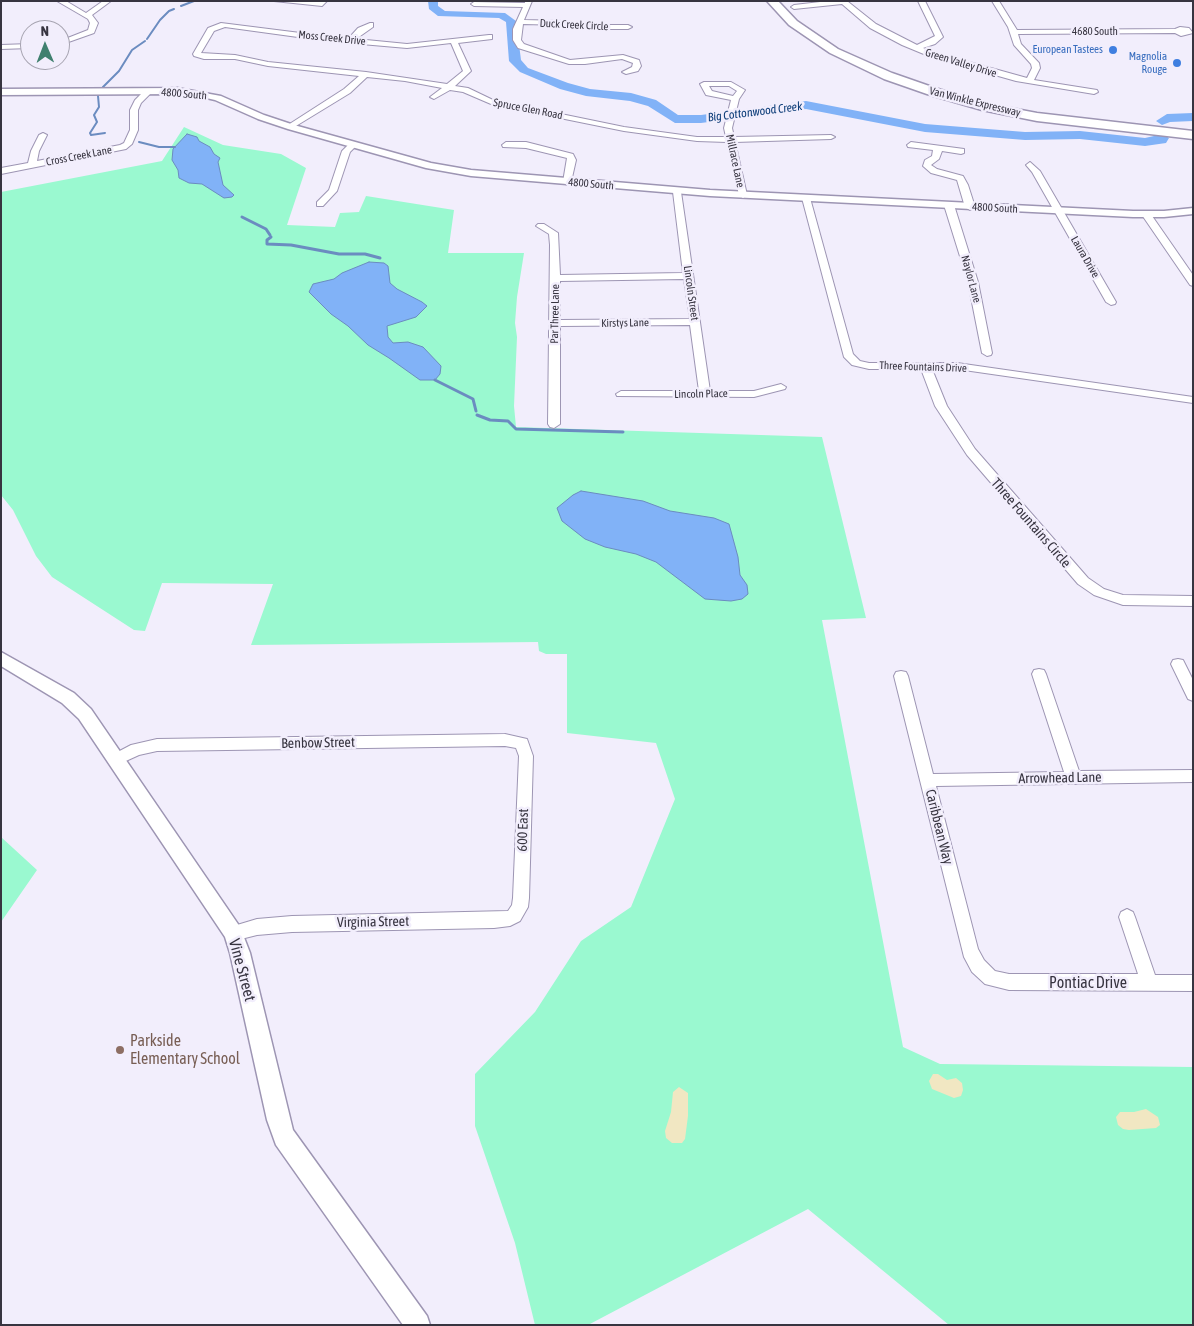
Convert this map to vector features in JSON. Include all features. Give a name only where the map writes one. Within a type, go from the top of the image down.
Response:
[{"type":"main road","name":"Van Winkle Expressway","points":[[777,4],[805,33],[834,51],[875,71],[931,92],[982,106],[1037,117],[1193,135]]},
{"type":"main road","points":[[777,4],[788,10],[812,29],[831,37]]},
{"type":"main road","name":"Van Winkle Expressway","points":[[792,4],[809,21],[831,37],[898,70],[980,95],[1070,114],[1193,127]]},
{"type":"street","points":[[60,1],[86,16],[94,23],[91,31],[70,40]]},
{"type":"street","points":[[86,16],[108,1]]},
{"type":"street","points":[[277,1],[323,3]]},
{"type":"street","points":[[916,48],[939,37],[921,1]]},
{"type":"street","points":[[995,1],[1014,32],[1018,45],[1036,63],[1036,68],[1029,82]]},
{"type":"street","points":[[792,4],[842,2]]},
{"type":"street","name":"Green Valley Drive","points":[[842,2],[874,26],[916,48],[986,72],[1029,82],[1094,92]]},
{"type":"street","points":[[474,4],[528,3],[517,29],[517,40],[521,46],[573,63],[612,57],[623,57],[636,62],[637,66],[635,69],[626,72]]},
{"type":"street","name":"Duck Creek Circle","points":[[520,22],[560,23],[590,27],[628,27]]},
{"type":"street","points":[[351,40],[360,30],[370,25]]},
{"type":"street","name":"Moss Creek Drive","points":[[198,55],[197,52],[210,31],[217,27],[229,26],[410,46],[449,40],[489,37]]},
{"type":"street","name":"4680 South","points":[[1014,32],[1176,31],[1184,34],[1191,31]]},
{"type":"street","points":[[434,97],[467,71],[449,40]]},
{"type":"street","points":[[1,47],[20,46]]},
{"type":"street","name":"Spruce Glen Road","points":[[198,55],[235,57],[268,64],[366,74],[448,87],[500,104],[624,129],[697,140],[831,137]]},
{"type":"street","points":[[291,127],[350,89],[366,74]]},
{"type":"street","name":"4800 South","points":[[1,92],[149,91],[185,92],[211,96],[291,127],[454,171],[677,192],[1147,215],[1193,211]]},
{"type":"street","name":"Cross Creek Lane","points":[[1,171],[123,147],[128,144],[134,130],[134,110],[138,102],[149,91]]},
{"type":"street","name":"Millrace Lane","points":[[735,98],[728,128],[743,195]]},
{"type":"street","points":[[32,165],[35,151],[43,136]]},
{"type":"street","points":[[320,204],[333,191],[345,152],[354,144]]},
{"type":"street","points":[[506,145],[526,145],[570,156],[572,160],[567,182]]},
{"type":"street","points":[[911,145],[961,151]]},
{"type":"street","points":[[938,148],[936,157],[927,163],[927,166],[934,171],[960,178],[964,184],[970,207]]},
{"type":"street","name":"Laura Drive","points":[[1030,165],[1036,171],[1111,302]]},
{"type":"street","name":"Lincoln Street","points":[[677,192],[705,394]]},
{"type":"street","name":"Three Fountains Drive","points":[[806,198],[849,357],[853,361],[862,365],[957,366],[1193,400]]},
{"type":"street","name":"Naylor Lane","points":[[949,205],[973,282],[987,353]]},
{"type":"street","points":[[1147,215],[1193,283]]},
{"type":"street","points":[[541,226],[552,232],[555,237],[555,278]]},
{"type":"street","name":"Par Three Lane","points":[[554,424],[555,278],[689,276]]},
{"type":"street","name":"Kirstys Lane","points":[[554,323],[695,322]]},
{"type":"street","name":"Three Fountains Circle","points":[[926,365],[941,406],[971,452],[1083,581],[1099,592],[1123,600],[1193,601]]},
{"type":"street","name":"Lincoln Place","points":[[621,394],[754,394],[782,387]]},
{"type":"street","name":"Vine Street","points":[[1,658],[74,703],[86,714],[233,933],[240,953],[278,1120],[284,1137],[418,1325]]},
{"type":"street","points":[[1178,664],[1193,695]]},
{"type":"street","points":[[1039,674],[1074,778]]},
{"type":"street","name":"Caribbean Way","points":[[901,676],[970,952],[985,974]]},
{"type":"street","name":"Benbow Street","points":[[117,759],[136,749],[157,745],[505,740],[522,743]]},
{"type":"street","name":"600 East","points":[[514,916],[520,907],[521,898],[526,756],[522,743]]},
{"type":"street","name":"Arrowhead Lane","points":[[927,780],[1193,776]]},
{"type":"street","name":"Virginia Street","points":[[233,933],[257,927],[292,924],[494,920],[514,916]]},
{"type":"street","points":[[1127,918],[1149,983]]},
{"type":"street","name":"Pontiac Drive","points":[[985,974],[991,978],[1009,982],[1193,983]]},
{"type":"green space","points":[[184,127],[223,145],[281,154],[306,168],[287,225],[335,227],[340,213],[359,212],[366,196],[454,210],[448,253],[524,253],[515,323],[517,337],[514,406],[516,427],[822,437],[866,618],[822,620],[903,1047],[940,1064],[1193,1067],[1193,1325],[949,1325],[808,1209],[588,1325],[535,1325],[515,1243],[475,1126],[475,1074],[535,1012],[581,941],[631,907],[675,799],[656,743],[567,733],[567,654],[546,654],[539,651],[538,642],[251,645],[273,584],[162,583],[145,631],[134,630],[52,577],[36,556],[13,510],[1,495],[1,192],[162,161]]},
{"type":"green space","points":[[1,837],[37,870],[1,922]]},
{"type":"sand","points":[[933,1074],[938,1074],[947,1080],[956,1078],[962,1083],[963,1090],[961,1096],[954,1098],[932,1089],[929,1081]]},
{"type":"sand","points":[[679,1087],[688,1093],[688,1116],[685,1139],[682,1143],[672,1143],[666,1138],[665,1131],[671,1112],[673,1092]]},
{"type":"sand","points":[[1146,1109],[1158,1117],[1160,1125],[1156,1128],[1129,1130],[1123,1129],[1118,1125],[1116,1117],[1120,1112],[1134,1112]]},
{"type":"water","points":[[187,134],[197,137],[199,141],[210,147],[214,154],[220,158],[218,162],[223,185],[234,195],[232,197],[224,198],[202,184],[189,183],[179,178],[178,170],[172,160],[173,149]]},
{"type":"water","points":[[369,262],[384,263],[388,266],[390,283],[427,306],[416,317],[387,326],[388,337],[393,343],[408,342],[423,347],[441,366],[440,374],[435,380],[420,380],[368,345],[348,326],[331,314],[309,292],[313,284],[334,279],[342,273]]},
{"type":"water","points":[[581,491],[643,501],[670,511],[714,518],[729,524],[738,557],[740,575],[747,585],[748,594],[742,599],[731,601],[705,599],[656,562],[585,539],[562,521],[557,508]]},
{"type":"waterway","points":[[181,6],[194,1]]},
{"type":"waterway","name":"Big Cottonwood Creek","points":[[433,1],[433,7],[442,14],[501,15],[511,21],[515,61],[524,70],[564,86],[590,93],[631,97],[652,103],[675,119],[701,119],[806,105],[925,128],[1025,136],[1080,135],[1145,142],[1161,140],[1163,138]]},
{"type":"waterway","points":[[147,39],[160,20],[169,11],[174,9]]},
{"type":"waterway","points":[[103,87],[119,71],[132,50],[145,41]]},
{"type":"waterway","points":[[98,96],[99,107],[94,115],[97,122],[90,133],[91,135],[105,133]]},
{"type":"waterway","name":"Big Cottonwood Creek","points":[[1162,121],[1167,118],[1193,117]]},
{"type":"waterway","points":[[139,142],[159,147],[175,147]]},
{"type":"waterway","points":[[242,217],[266,229],[270,235]]},
{"type":"waterway","points":[[271,237],[267,240],[267,244],[291,245],[339,254],[365,254],[380,258]]},
{"type":"waterway","points":[[435,380],[473,399],[476,411]]},
{"type":"waterway","points":[[477,415],[490,420],[508,421],[516,429],[623,432]]},
{"type":"place","name":"European Tastees","points":[[1113,50]]},
{"type":"place","name":"Magnolia Rouge","points":[[1177,63]]},
{"type":"place","name":"Parkside Elementary School","points":[[120,1050]]}]
